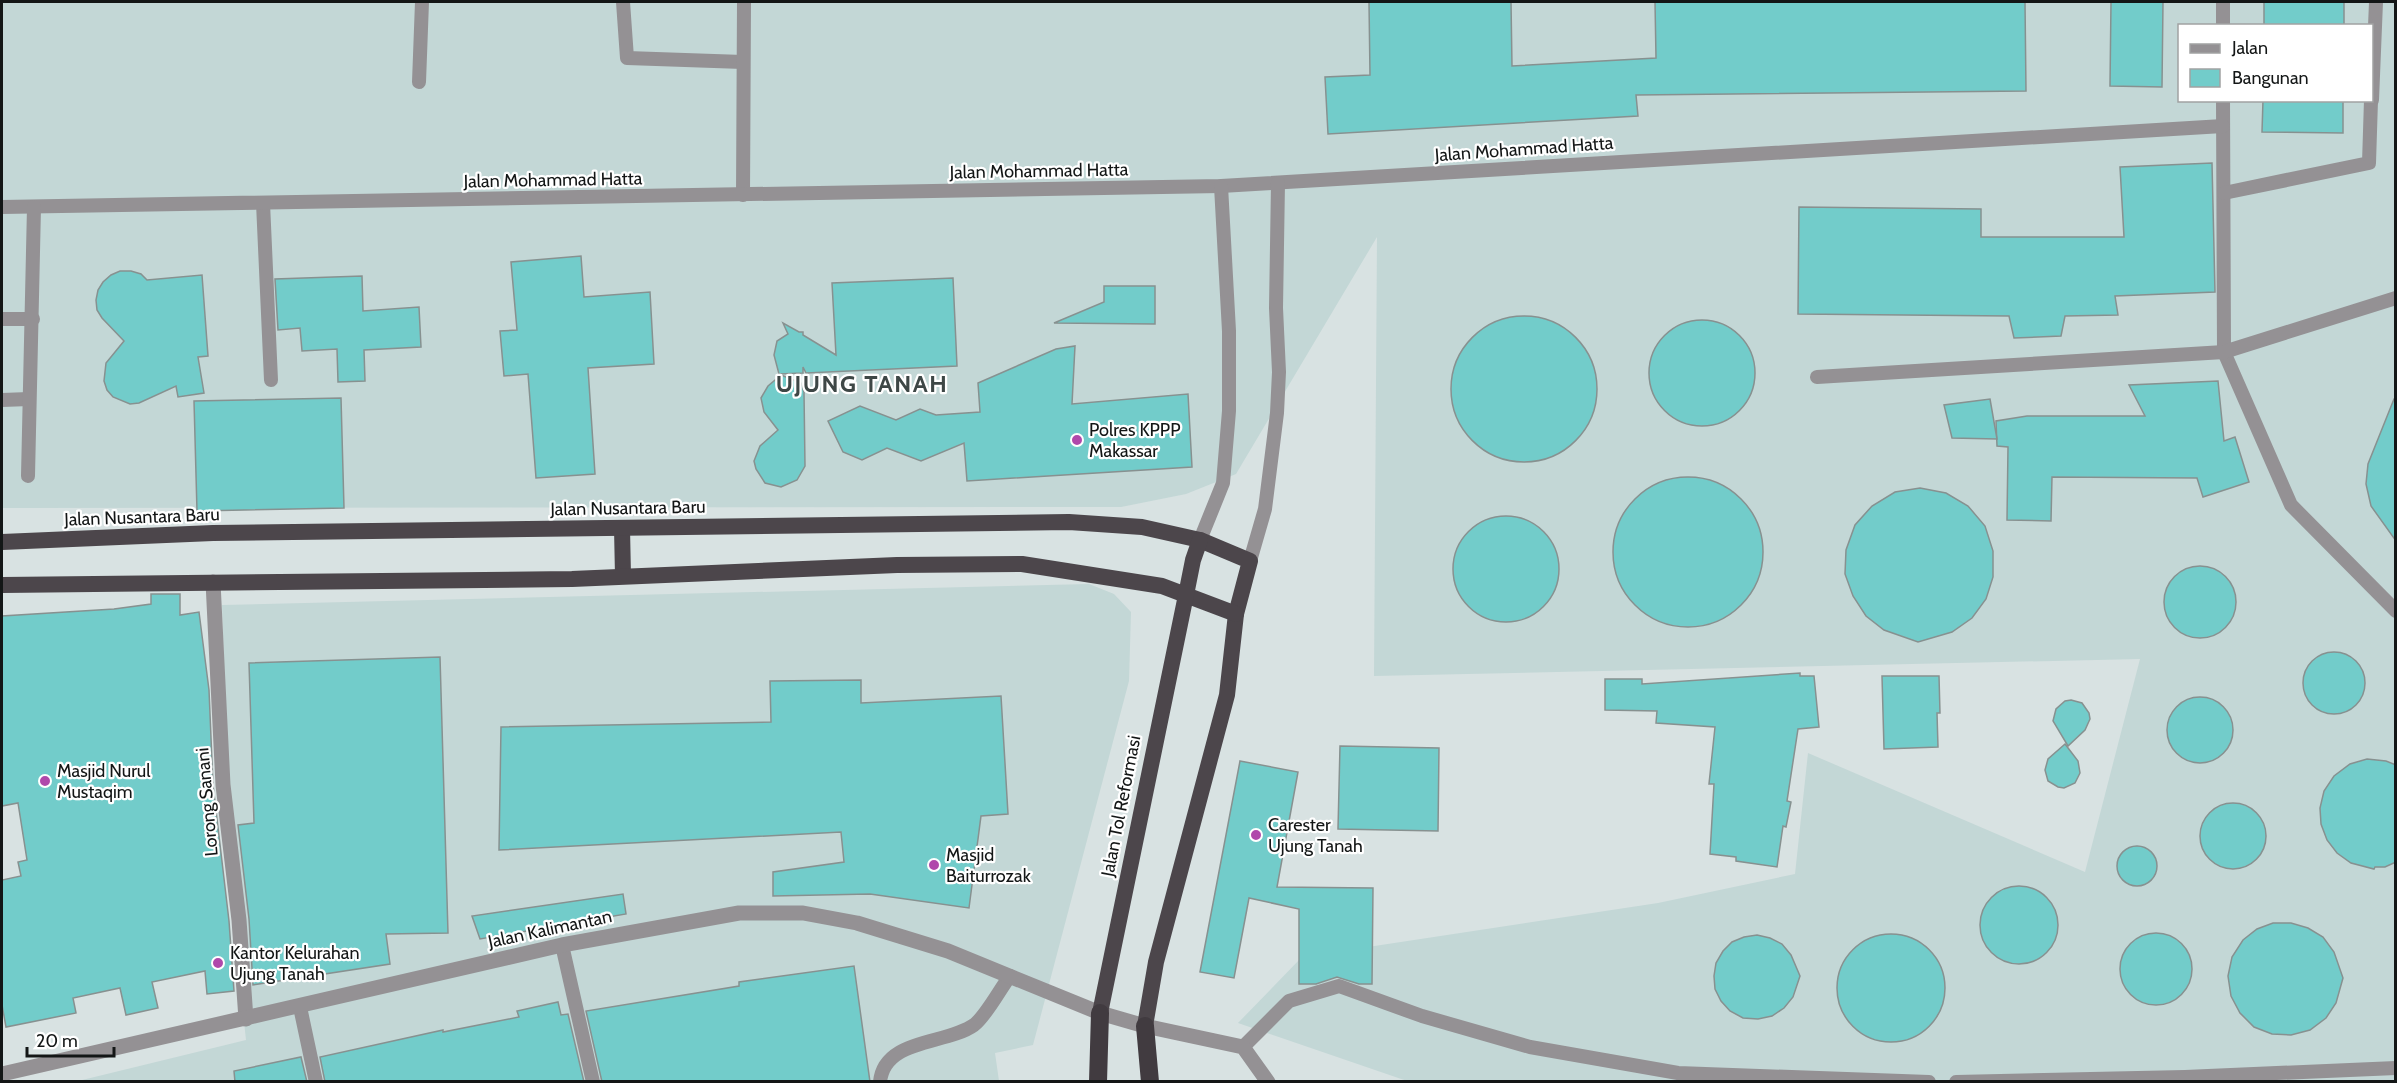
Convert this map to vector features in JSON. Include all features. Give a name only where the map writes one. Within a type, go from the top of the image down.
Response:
[{"type":"highway","name":"Jalan Nusantara Baru","points":[[2,542],[224,533],[1069,522],[1142,526],[1200,540],[1250,561]]},
{"type":"highway","points":[[622,528],[622,576]]},
{"type":"highway","name":"Jalan Tol Reformasi","points":[[1098,1082],[1100,1013],[1185,595],[1200,540]]},
{"type":"highway","points":[[1150,1082],[1145,1026],[1156,962],[1227,695],[1236,614],[1250,561]]},
{"type":"highway","points":[[2,585],[622,576],[897,565],[1022,564],[1139,581],[1236,614]]},
{"type":"street","name":"Lorong Sanani","points":[[213,582],[223,785],[239,920],[246,1018]]},
{"type":"street","name":"Jalan Kalimantan","points":[[2,1074],[562,945],[740,913],[803,913],[857,923],[926,944],[1100,1013],[1145,1026],[1243,1047]]},
{"type":"street","points":[[1243,1047],[1268,1082]]},
{"type":"lane","points":[[419,82],[422,2]]},
{"type":"lane","points":[[623,2],[627,58],[743,62]]},
{"type":"lane","points":[[743,195],[744,2]]},
{"type":"lane","points":[[2223,2],[2223,24]]},
{"type":"lane","points":[[2373,76],[2376,2]]},
{"type":"lane","points":[[2223,102],[2224,352],[2291,505],[2396,611]]},
{"type":"lane","points":[[2224,193],[2369,163],[2372,102]]},
{"type":"lane","name":"Jalan Mohammad Hatta","points":[[2,207],[1221,186],[2075,133],[2223,126]]},
{"type":"lane","points":[[1250,561],[1265,509],[1277,413],[1278,183]]},
{"type":"lane","points":[[1200,540],[1222,483],[1229,411],[1229,331],[1221,186]]},
{"type":"lane","points":[[262,203],[271,380]]},
{"type":"lane","points":[[28,476],[34,207]]},
{"type":"lane","points":[[1817,377],[2224,352],[2396,298]]},
{"type":"lane","points":[[2,319],[33,318]]},
{"type":"lane","points":[[2,400],[29,399]]},
{"type":"lane","points":[[562,945],[593,1082]]},
{"type":"lane","points":[[880,1082],[889,1060],[908,1047],[957,1035],[976,1023],[1010,976]]},
{"type":"lane","points":[[1243,1047],[1289,1001],[1339,986],[1422,1016],[1530,1047],[1678,1073],[1929,1082]]},
{"type":"lane","points":[[300,1007],[316,1082]]},
{"type":"lane","points":[[1956,1082],[2185,1077],[2396,1068]]},
{"type":"shaded area","points":[[2,2],[2395,2],[2395,1081],[1410,1082],[1238,1023],[1302,957],[1658,903],[1795,874],[1808,753],[2085,872],[2140,659],[1374,676],[1377,237],[1236,474],[1186,494],[1121,507],[2,508]]},
{"type":"shaded area","points":[[1089,584],[1114,594],[1131,612],[1129,681],[1033,1045],[995,1053],[999,1081],[74,1082],[246,1040],[232,912],[222,605]]},
{"type":"building","points":[[1369,2],[1511,2],[1512,66],[1656,58],[1655,2],[2025,2],[2026,91],[1636,95],[1638,116],[1328,134],[1325,77],[1370,75]]},
{"type":"building","points":[[2111,2],[2163,2],[2162,87],[2110,86]]},
{"type":"building","points":[[2264,2],[2344,2],[2344,24],[2264,24]]},
{"type":"building","points":[[2263,102],[2343,102],[2343,133],[2262,132]]},
{"type":"building","points":[[2212,163],[2215,292],[2115,296],[2118,315],[2065,316],[2061,336],[2014,338],[2009,316],[1798,314],[1799,207],[1981,209],[1981,237],[2124,237],[2120,167]]},
{"type":"building","points":[[581,256],[584,297],[650,292],[654,364],[588,368],[595,474],[536,478],[528,374],[504,376],[500,331],[517,330],[511,262]]},
{"type":"building","points":[[120,271],[141,274],[147,280],[202,275],[208,356],[198,357],[204,393],[178,397],[176,386],[139,403],[130,404],[113,397],[107,390],[104,381],[106,363],[124,341],[102,318],[97,310],[96,300],[103,282]]},
{"type":"building","points":[[362,276],[363,311],[419,307],[421,347],[364,350],[365,381],[338,382],[337,349],[302,351],[300,328],[278,330],[275,279]]},
{"type":"building","points":[[953,278],[957,366],[806,373],[803,367],[803,373],[779,374],[774,355],[777,341],[788,334],[783,323],[803,332],[803,335],[836,355],[832,283]]},
{"type":"building","points":[[1104,286],[1155,286],[1155,324],[1054,323],[1104,302]]},
{"type":"building","points":[[1524,316],[1552,321],[1576,337],[1592,361],[1597,389],[1592,417],[1576,441],[1552,457],[1524,462],[1496,457],[1472,441],[1456,417],[1451,389],[1456,361],[1472,337],[1496,321]]},
{"type":"building","points":[[1702,320],[1722,324],[1739,336],[1751,353],[1755,373],[1751,393],[1739,410],[1722,422],[1702,426],[1682,422],[1665,410],[1653,393],[1649,373],[1653,353],[1665,336],[1682,324]]},
{"type":"building","name":"Polres KPPP Makassar","points":[[1075,346],[1072,404],[1188,394],[1192,467],[967,481],[964,443],[921,461],[887,448],[862,460],[843,452],[828,421],[860,406],[896,420],[920,409],[936,415],[980,412],[978,383],[1056,349]]},
{"type":"building","points":[[781,375],[801,383],[804,392],[805,466],[797,480],[781,487],[765,483],[754,461],[760,446],[778,430],[764,412],[761,398],[768,386]]},
{"type":"building","points":[[2218,381],[2224,441],[2235,437],[2249,482],[2203,497],[2197,478],[2052,477],[2051,521],[2007,520],[2008,447],[1997,446],[1996,421],[2027,416],[2145,416],[2129,385]]},
{"type":"building","points":[[341,398],[344,508],[197,511],[194,401]]},
{"type":"building","points":[[1990,399],[1997,439],[1952,438],[1944,405]]},
{"type":"building","points":[[2394,399],[2396,399],[2396,541],[2371,506],[2366,484],[2368,464]]},
{"type":"building","points":[[1688,477],[1717,482],[1730,489],[1741,499],[1751,510],[1758,523],[1763,552],[1758,581],[1751,594],[1741,605],[1730,615],[1717,622],[1688,627],[1659,622],[1646,615],[1635,605],[1625,594],[1618,581],[1613,552],[1618,523],[1625,510],[1635,499],[1646,489],[1659,482]]},
{"type":"building","points":[[1920,488],[1946,493],[1968,506],[1985,526],[1993,551],[1993,577],[1986,599],[1972,618],[1952,632],[1918,642],[1884,630],[1866,616],[1853,596],[1845,574],[1846,550],[1855,525],[1872,506],[1895,492]]},
{"type":"building","points":[[1506,516],[1526,520],[1544,531],[1555,549],[1559,569],[1555,589],[1544,607],[1526,618],[1506,622],[1486,618],[1468,607],[1457,589],[1453,569],[1457,549],[1468,531],[1486,520]]},
{"type":"building","points":[[2207,566],[2226,576],[2234,588],[2236,602],[2234,616],[2226,628],[2214,636],[2193,638],[2174,628],[2166,616],[2164,595],[2174,576],[2186,568]]},
{"type":"building","points":[[151,594],[180,594],[180,615],[199,612],[209,690],[213,785],[229,921],[234,991],[207,994],[205,971],[152,982],[158,1008],[126,1015],[120,988],[73,998],[76,1013],[6,1027],[2,1005],[2,880],[21,876],[18,862],[27,860],[18,803],[2,806],[2,616],[114,609],[151,604]]},
{"type":"building","points":[[2328,652],[2340,652],[2356,661],[2363,671],[2365,683],[2363,695],[2356,705],[2340,714],[2328,714],[2317,709],[2308,700],[2303,689],[2303,677],[2308,666],[2317,657]]},
{"type":"building","points":[[440,657],[448,933],[386,934],[390,964],[253,985],[249,919],[238,825],[254,823],[249,663]]},
{"type":"building","points":[[1800,673],[1800,676],[1814,676],[1819,727],[1798,729],[1787,801],[1791,802],[1786,827],[1783,826],[1777,867],[1736,861],[1736,857],[1710,854],[1714,784],[1709,784],[1715,727],[1656,723],[1657,711],[1605,710],[1605,679],[1642,679],[1642,684]]},
{"type":"building","points":[[1882,676],[1939,676],[1938,747],[1884,749]]},
{"type":"building","points":[[861,680],[861,703],[1001,696],[1008,814],[981,816],[969,908],[870,894],[773,896],[773,872],[844,862],[841,832],[499,850],[501,727],[771,722],[770,681]]},
{"type":"building","points":[[2194,697],[2206,697],[2218,702],[2228,712],[2233,730],[2231,743],[2218,758],[2206,763],[2194,763],[2182,758],[2172,748],[2167,736],[2167,724],[2172,712],[2182,702]]},
{"type":"building","points":[[2065,701],[2082,703],[2090,719],[2085,730],[2068,746],[2053,721],[2056,709]]},
{"type":"building","points":[[2065,744],[2078,761],[2080,773],[2075,783],[2064,788],[2048,781],[2045,770],[2048,759]]},
{"type":"building","points":[[1340,746],[1439,748],[1438,831],[1338,829]]},
{"type":"building","points":[[2367,759],[2386,761],[2396,765],[2396,862],[2374,869],[2351,863],[2337,853],[2327,840],[2321,824],[2320,808],[2324,791],[2334,776],[2350,764]]},
{"type":"building","points":[[1240,761],[1298,772],[1277,887],[1373,888],[1372,984],[1359,984],[1337,977],[1316,984],[1299,984],[1299,909],[1249,898],[1234,978],[1200,972]]},
{"type":"building","points":[[2233,803],[2245,806],[2256,813],[2263,824],[2266,836],[2263,848],[2256,859],[2245,866],[2233,869],[2221,866],[2210,859],[2203,848],[2200,836],[2203,824],[2210,813],[2221,806]]},
{"type":"building","points":[[2137,846],[2145,847],[2151,852],[2156,858],[2156,874],[2151,880],[2145,885],[2137,886],[2129,885],[2123,880],[2118,874],[2117,866],[2118,858],[2123,852],[2129,847]]},
{"type":"building","points":[[2019,886],[2034,889],[2047,897],[2055,910],[2058,925],[2055,940],[2047,953],[2034,961],[2019,964],[2004,961],[1991,953],[1983,940],[1980,925],[1983,910],[1991,897],[2004,889]]},
{"type":"building","points":[[623,894],[626,914],[480,939],[472,916]]},
{"type":"building","points":[[2273,923],[2291,923],[2308,928],[2323,937],[2334,952],[2343,978],[2336,1003],[2326,1018],[2310,1030],[2291,1035],[2272,1034],[2254,1027],[2240,1013],[2231,996],[2228,976],[2232,957],[2243,940],[2257,929]]},
{"type":"building","points":[[2149,933],[2163,933],[2182,943],[2192,962],[2192,976],[2182,995],[2163,1005],[2149,1005],[2130,995],[2120,976],[2120,962],[2130,943]]},
{"type":"building","points":[[1891,934],[1912,938],[1930,949],[1941,967],[1945,988],[1941,1009],[1930,1027],[1912,1038],[1891,1042],[1870,1038],[1852,1027],[1841,1009],[1837,988],[1841,967],[1852,949],[1870,938]]},
{"type":"building","points":[[1757,935],[1782,944],[1791,955],[1800,976],[1793,997],[1784,1008],[1772,1016],[1758,1019],[1743,1018],[1730,1011],[1721,1001],[1715,989],[1716,963],[1732,942]]},
{"type":"building","points":[[854,966],[870,1082],[602,1082],[586,1011],[739,986],[739,982]]},
{"type":"building","points":[[558,1002],[561,1015],[568,1014],[584,1082],[325,1082],[320,1057],[443,1030],[443,1032],[519,1017],[517,1011]]},
{"type":"building","points":[[301,1057],[307,1082],[235,1082],[234,1071]]},
{"type":"place","name":"Polres KPPP Makassar","points":[[1077,440]]},
{"type":"place","name":"Masjid Nurul Mustaqim","points":[[45,781]]},
{"type":"place","name":"Carester Ujung Tanah","points":[[1256,835]]},
{"type":"place","name":"Masjid Baiturrozak","points":[[934,865]]},
{"type":"place","name":"Kantor Kelurahan Ujung Tanah","points":[[218,963]]},
{"type":"district","name":"UJUNG TANAH","points":[[862,383]]}]
